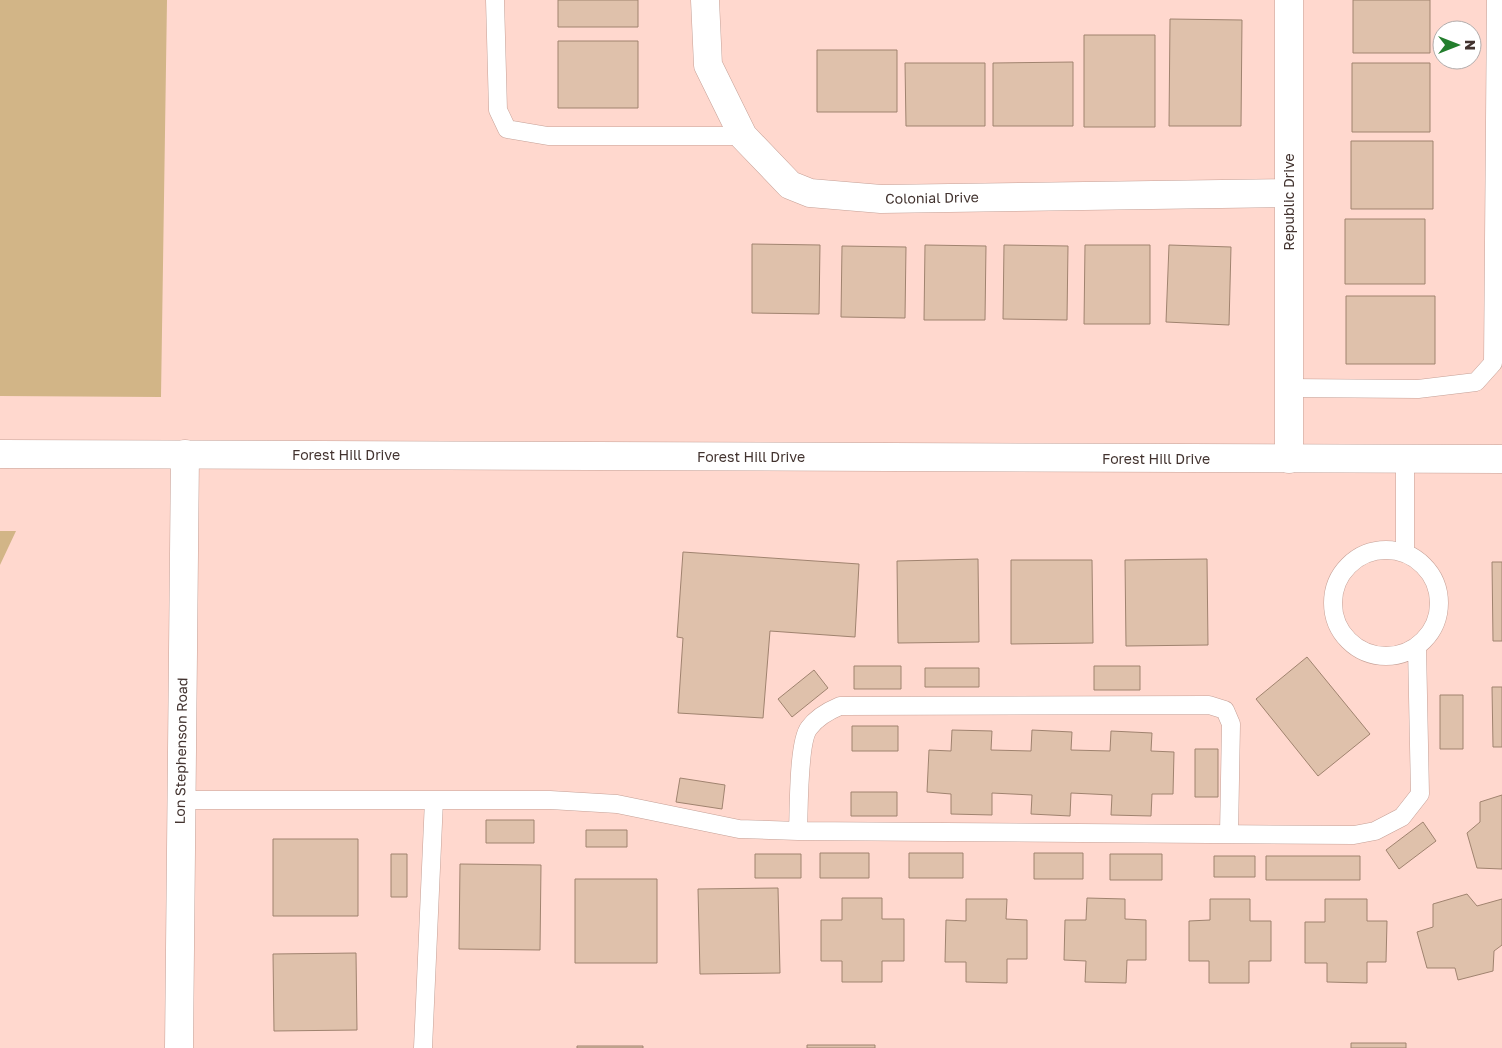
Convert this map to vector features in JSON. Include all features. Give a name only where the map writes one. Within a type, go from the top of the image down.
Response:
[{"type":"street","name":"Colonial Drive","points":[[705,0],[708,65],[743,136],[790,185],[810,193],[881,199],[1289,193]]},
{"type":"street","name":"Republic Drive","points":[[1288,395],[1289,0]]},
{"type":"street","points":[[1288,395],[1289,459]]},
{"type":"street","name":"Forest Hill Drive","points":[[0,454],[1502,459]]},
{"type":"street","name":"Lon Stephenson Road","points":[[179,1048],[186,454]]},
{"type":"lane","points":[[495,0],[498,110],[507,129],[548,136],[743,136]]},
{"type":"lane","points":[[1288,395],[1418,389],[1476,382],[1493,363],[1496,0]]},
{"type":"lane","points":[[1405,459],[1405,553]]},
{"type":"lane","points":[[1383,550],[1405,553],[1422,564],[1433,579],[1438,596],[1438,615],[1430,633],[1417,646],[1392,656],[1384,657],[1366,654],[1350,644],[1338,629],[1333,611],[1332,597],[1338,579],[1349,564],[1365,554],[1383,550]]},
{"type":"lane","points":[[181,800],[550,800],[617,804],[739,829],[798,831],[1354,836],[1375,831],[1402,817],[1420,794],[1417,646]]},
{"type":"lane","points":[[798,831],[802,753],[808,729],[823,713],[840,706],[1209,705],[1225,710],[1231,724],[1229,834]]},
{"type":"lane","points":[[422,1048],[434,800]]},
{"type":"shaded area","points":[[0,0],[167,0],[161,397],[0,396]]},
{"type":"shaded area","points":[[0,531],[16,531],[0,565]]},
{"type":"building","points":[[558,0],[638,0],[638,27],[558,27]]},
{"type":"building","points":[[1353,0],[1430,0],[1430,53],[1353,53]]},
{"type":"building","points":[[1170,19],[1242,20],[1241,126],[1169,126]]},
{"type":"building","points":[[1084,35],[1155,35],[1155,127],[1084,127]]},
{"type":"building","points":[[558,41],[638,41],[638,108],[558,108]]},
{"type":"building","points":[[817,50],[897,50],[897,112],[817,112]]},
{"type":"building","points":[[1073,62],[1073,126],[993,126],[993,63]]},
{"type":"building","points":[[905,63],[985,63],[985,126],[906,126]]},
{"type":"building","points":[[1352,63],[1430,63],[1430,132],[1352,132]]},
{"type":"building","points":[[1351,141],[1433,141],[1433,209],[1351,209]]},
{"type":"building","points":[[1345,219],[1425,219],[1425,284],[1345,284]]},
{"type":"building","points":[[752,244],[820,245],[819,314],[752,313]]},
{"type":"building","points":[[925,245],[986,246],[985,320],[924,320]]},
{"type":"building","points":[[1004,245],[1068,246],[1067,320],[1003,319]]},
{"type":"building","points":[[1085,245],[1150,245],[1150,324],[1084,324]]},
{"type":"building","points":[[1169,245],[1231,247],[1229,325],[1166,322]]},
{"type":"building","points":[[842,246],[906,247],[905,318],[841,317]]},
{"type":"building","points":[[1346,296],[1435,296],[1435,364],[1346,364]]},
{"type":"building","points":[[683,552],[859,564],[855,637],[770,631],[763,718],[678,713],[683,638],[677,637]]},
{"type":"building","points":[[978,559],[979,642],[898,643],[897,561]]},
{"type":"building","points":[[1207,559],[1208,645],[1126,646],[1125,560]]},
{"type":"building","points":[[1011,560],[1092,560],[1093,643],[1011,644]]},
{"type":"building","points":[[1492,562],[1502,562],[1502,641],[1493,641]]},
{"type":"building","points":[[1307,657],[1370,734],[1318,776],[1256,699]]},
{"type":"building","points":[[854,666],[901,666],[901,689],[854,689]]},
{"type":"building","points":[[1094,666],[1140,666],[1140,690],[1094,690]]},
{"type":"building","points":[[925,668],[979,668],[979,687],[925,687]]},
{"type":"building","points":[[814,670],[828,688],[792,717],[778,699]]},
{"type":"building","points":[[1492,687],[1502,687],[1502,747],[1493,747]]},
{"type":"building","points":[[1440,695],[1463,695],[1463,749],[1440,749]]},
{"type":"building","points":[[852,726],[898,726],[898,751],[852,751]]},
{"type":"building","points":[[952,730],[992,731],[991,750],[1031,751],[1032,730],[1072,732],[1071,750],[1110,751],[1111,731],[1152,733],[1151,751],[1174,752],[1173,794],[1152,794],[1151,816],[1111,815],[1112,795],[1071,793],[1070,816],[1031,814],[1032,795],[992,793],[992,815],[951,814],[951,794],[927,792],[929,750],[951,751]]},
{"type":"building","points":[[1195,749],[1218,749],[1218,797],[1195,797]]},
{"type":"building","points":[[680,778],[725,785],[722,809],[676,802]]},
{"type":"building","points":[[851,792],[897,792],[897,816],[851,816]]},
{"type":"building","points":[[1502,795],[1502,869],[1477,868],[1467,833],[1480,822],[1480,802]]},
{"type":"building","points":[[486,820],[534,820],[534,843],[486,843]]},
{"type":"building","points":[[1423,822],[1436,841],[1399,869],[1386,850]]},
{"type":"building","points":[[586,830],[627,830],[627,847],[586,847]]},
{"type":"building","points":[[273,839],[358,839],[358,916],[273,916]]},
{"type":"building","points":[[820,853],[869,853],[869,878],[820,878]]},
{"type":"building","points":[[909,853],[963,853],[963,878],[909,878]]},
{"type":"building","points":[[1034,853],[1083,853],[1083,879],[1034,879]]},
{"type":"building","points":[[391,854],[407,854],[407,897],[391,897]]},
{"type":"building","points":[[755,854],[801,854],[801,878],[755,878]]},
{"type":"building","points":[[1110,854],[1162,854],[1162,880],[1110,880]]},
{"type":"building","points":[[1214,856],[1255,856],[1255,877],[1214,877]]},
{"type":"building","points":[[1266,856],[1360,856],[1360,880],[1266,880]]},
{"type":"building","points":[[460,864],[541,865],[540,950],[459,949]]},
{"type":"building","points":[[575,879],[657,879],[657,963],[575,963]]},
{"type":"building","points":[[778,888],[780,973],[700,974],[698,889]]},
{"type":"building","points":[[1467,894],[1477,906],[1502,899],[1502,945],[1494,951],[1493,971],[1458,980],[1455,968],[1427,968],[1417,932],[1433,927],[1433,904]]},
{"type":"building","points":[[842,898],[882,898],[882,919],[904,919],[904,961],[882,961],[882,982],[842,982],[842,961],[821,961],[821,920],[842,920]]},
{"type":"building","points":[[1087,898],[1125,899],[1125,919],[1146,920],[1146,960],[1127,960],[1126,983],[1085,982],[1086,961],[1064,960],[1065,920],[1086,920]]},
{"type":"building","points":[[966,899],[1007,899],[1006,919],[1027,920],[1027,959],[1007,959],[1007,983],[966,982],[966,962],[945,962],[946,920],[966,921]]},
{"type":"building","points":[[1210,899],[1250,899],[1250,921],[1271,921],[1271,961],[1249,961],[1249,983],[1209,983],[1209,961],[1189,961],[1189,921],[1210,920]]},
{"type":"building","points":[[1325,899],[1367,899],[1367,921],[1387,921],[1386,962],[1367,962],[1367,983],[1327,982],[1327,963],[1305,963],[1305,922],[1325,922]]},
{"type":"building","points":[[356,953],[357,1030],[274,1031],[273,954]]},
{"type":"building","points":[[1351,1043],[1406,1043],[1406,1048],[1351,1048]]},
{"type":"building","points":[[807,1045],[875,1045],[875,1048],[807,1048]]},
{"type":"building","points":[[577,1046],[643,1046],[643,1048],[577,1048]]}]
